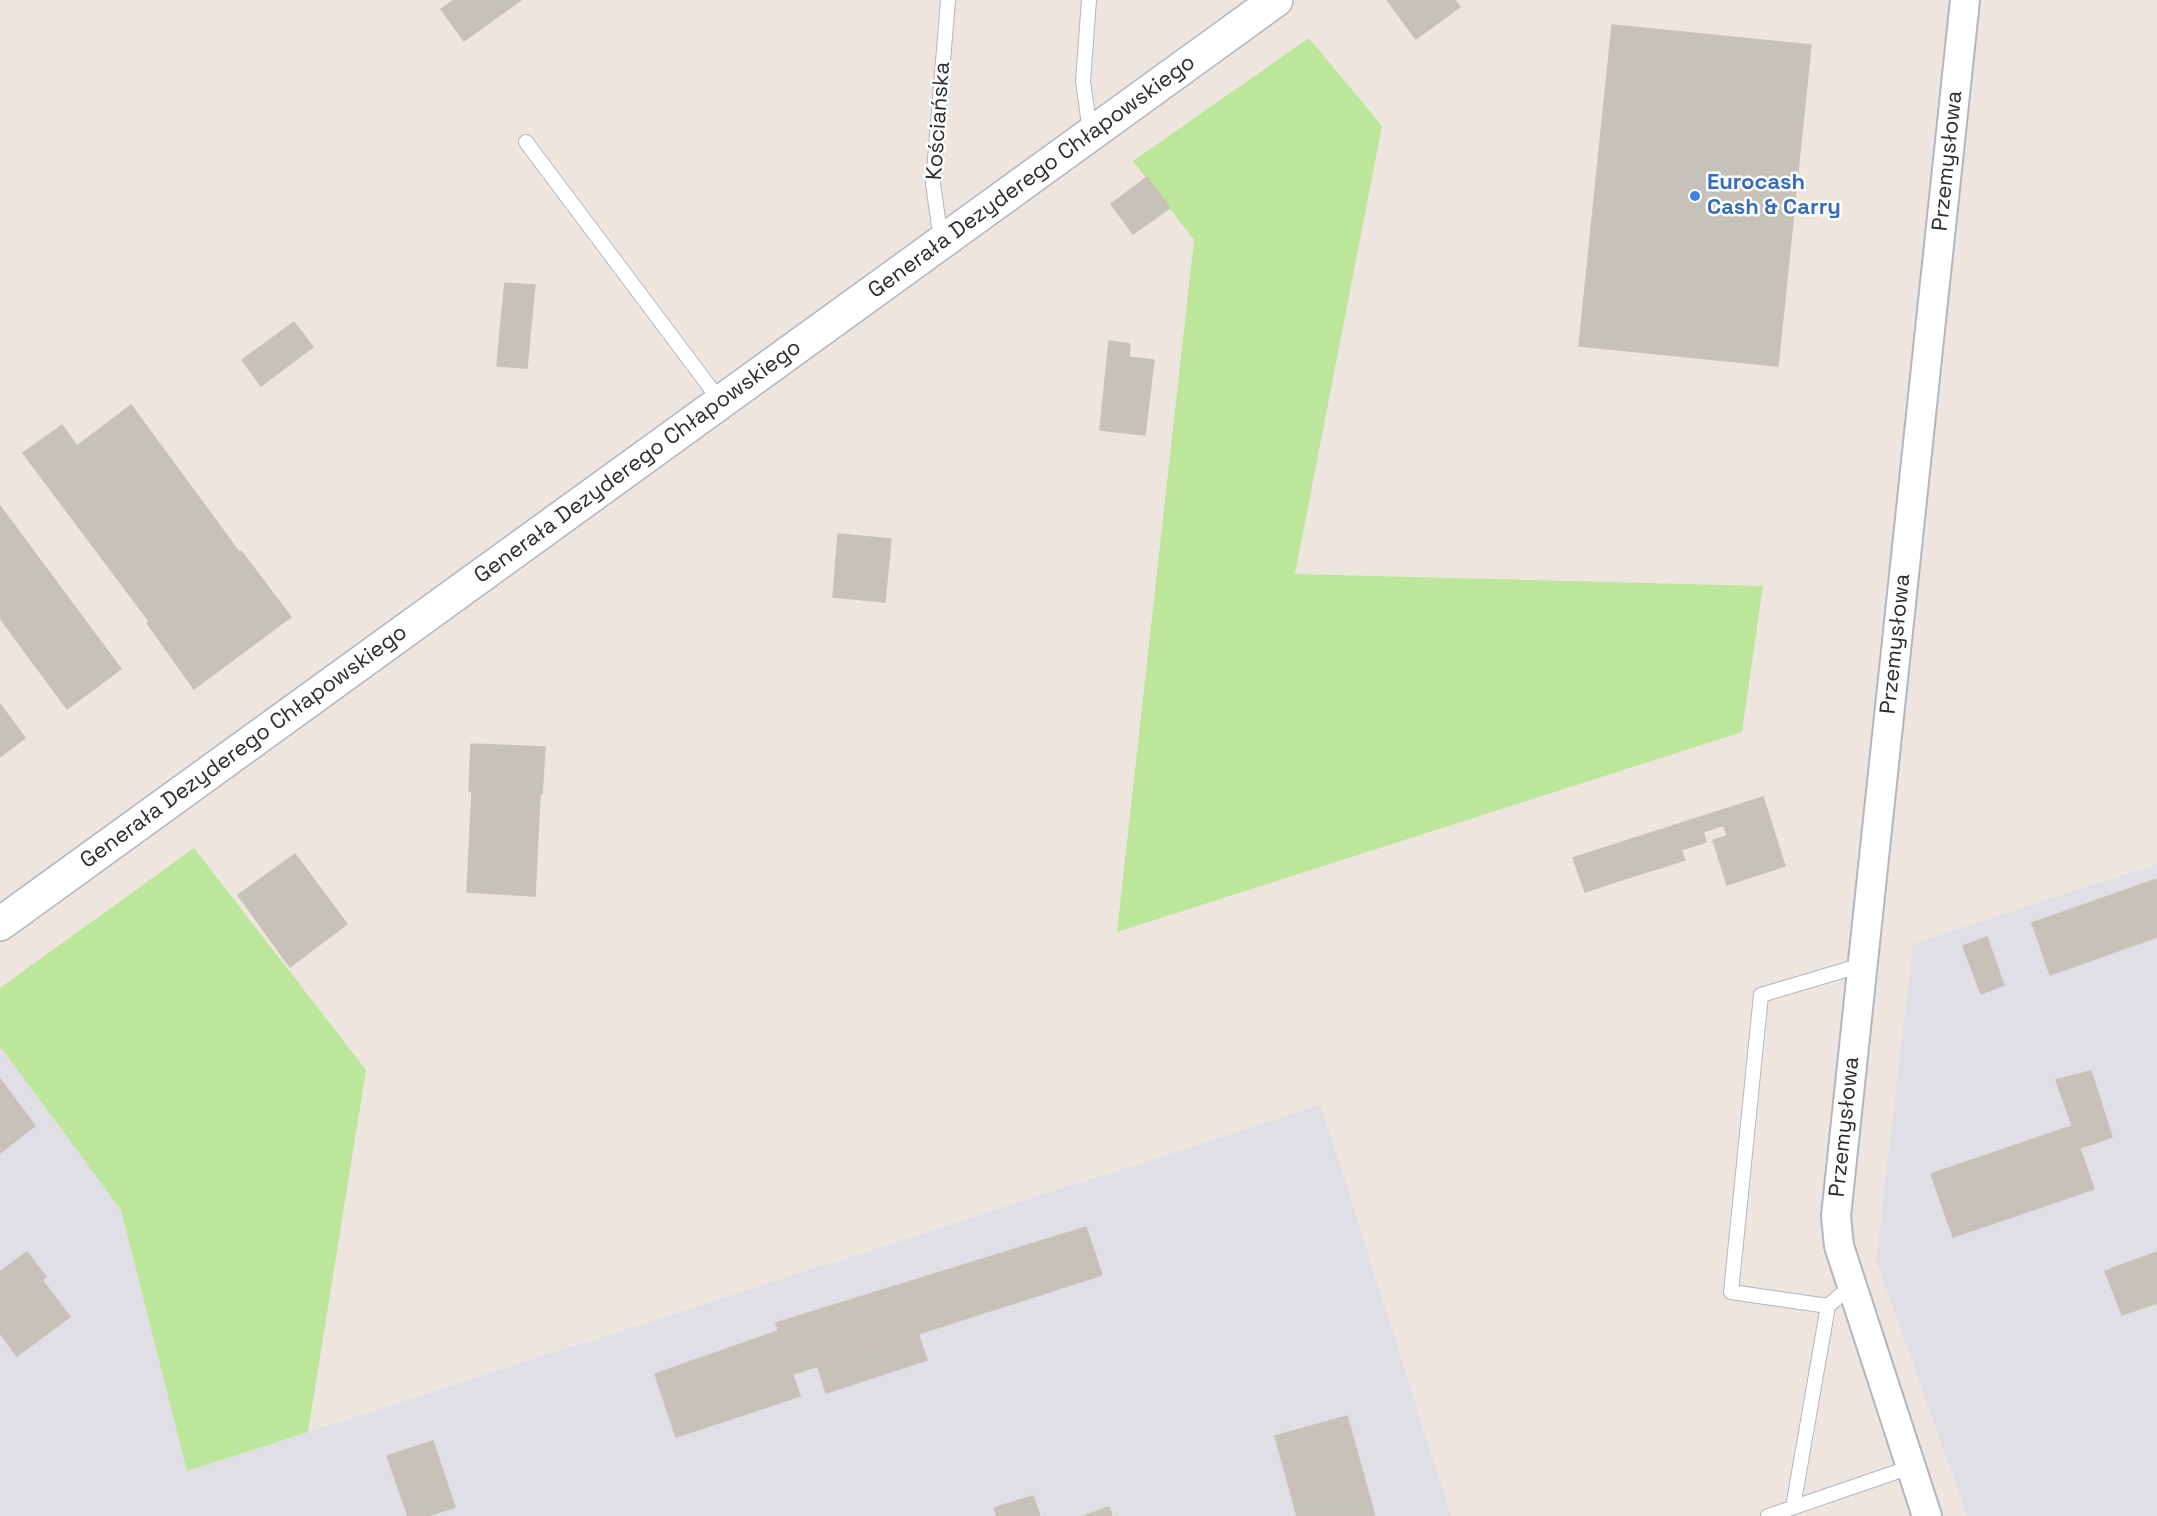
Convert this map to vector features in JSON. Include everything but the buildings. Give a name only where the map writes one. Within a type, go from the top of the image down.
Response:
[{"type":"street","name":"Generała Dezyderego Chłapowskiego","points":[[0,924],[1276,0]]},
{"type":"street","name":"Przemysłowa","points":[[1927,1516],[1851,1286],[1839,1246],[1836,1216],[1965,0]]},
{"type":"lane","name":"Kościańska","points":[[941,242],[933,184],[948,0]]},
{"type":"lane","points":[[1089,0],[1083,81],[1091,135]]},
{"type":"lane","points":[[526,142],[721,402]]},
{"type":"lane","points":[[1828,1306],[1731,1292],[1732,1280],[1761,995],[1862,965]]},
{"type":"lane","points":[[1793,1507],[1828,1306],[1851,1286]]},
{"type":"lane","points":[[1768,1516],[1911,1467]]},
{"type":"shaded area","points":[[2157,864],[2157,1516],[1967,1516],[1876,1260],[1913,944]]},
{"type":"shaded area","points":[[0,1046],[121,1210],[187,1471],[1321,1105],[1451,1516],[0,1516]]},
{"type":"green space","points":[[1309,38],[1382,126],[1295,574],[1763,586],[1742,732],[1117,932],[1194,240],[1133,161]]},
{"type":"green space","points":[[194,848],[366,1070],[308,1432],[187,1471],[121,1210],[0,1046],[0,988]]},
{"type":"place","name":"Eurocash Cash & Carry","points":[[1695,196]]}]
